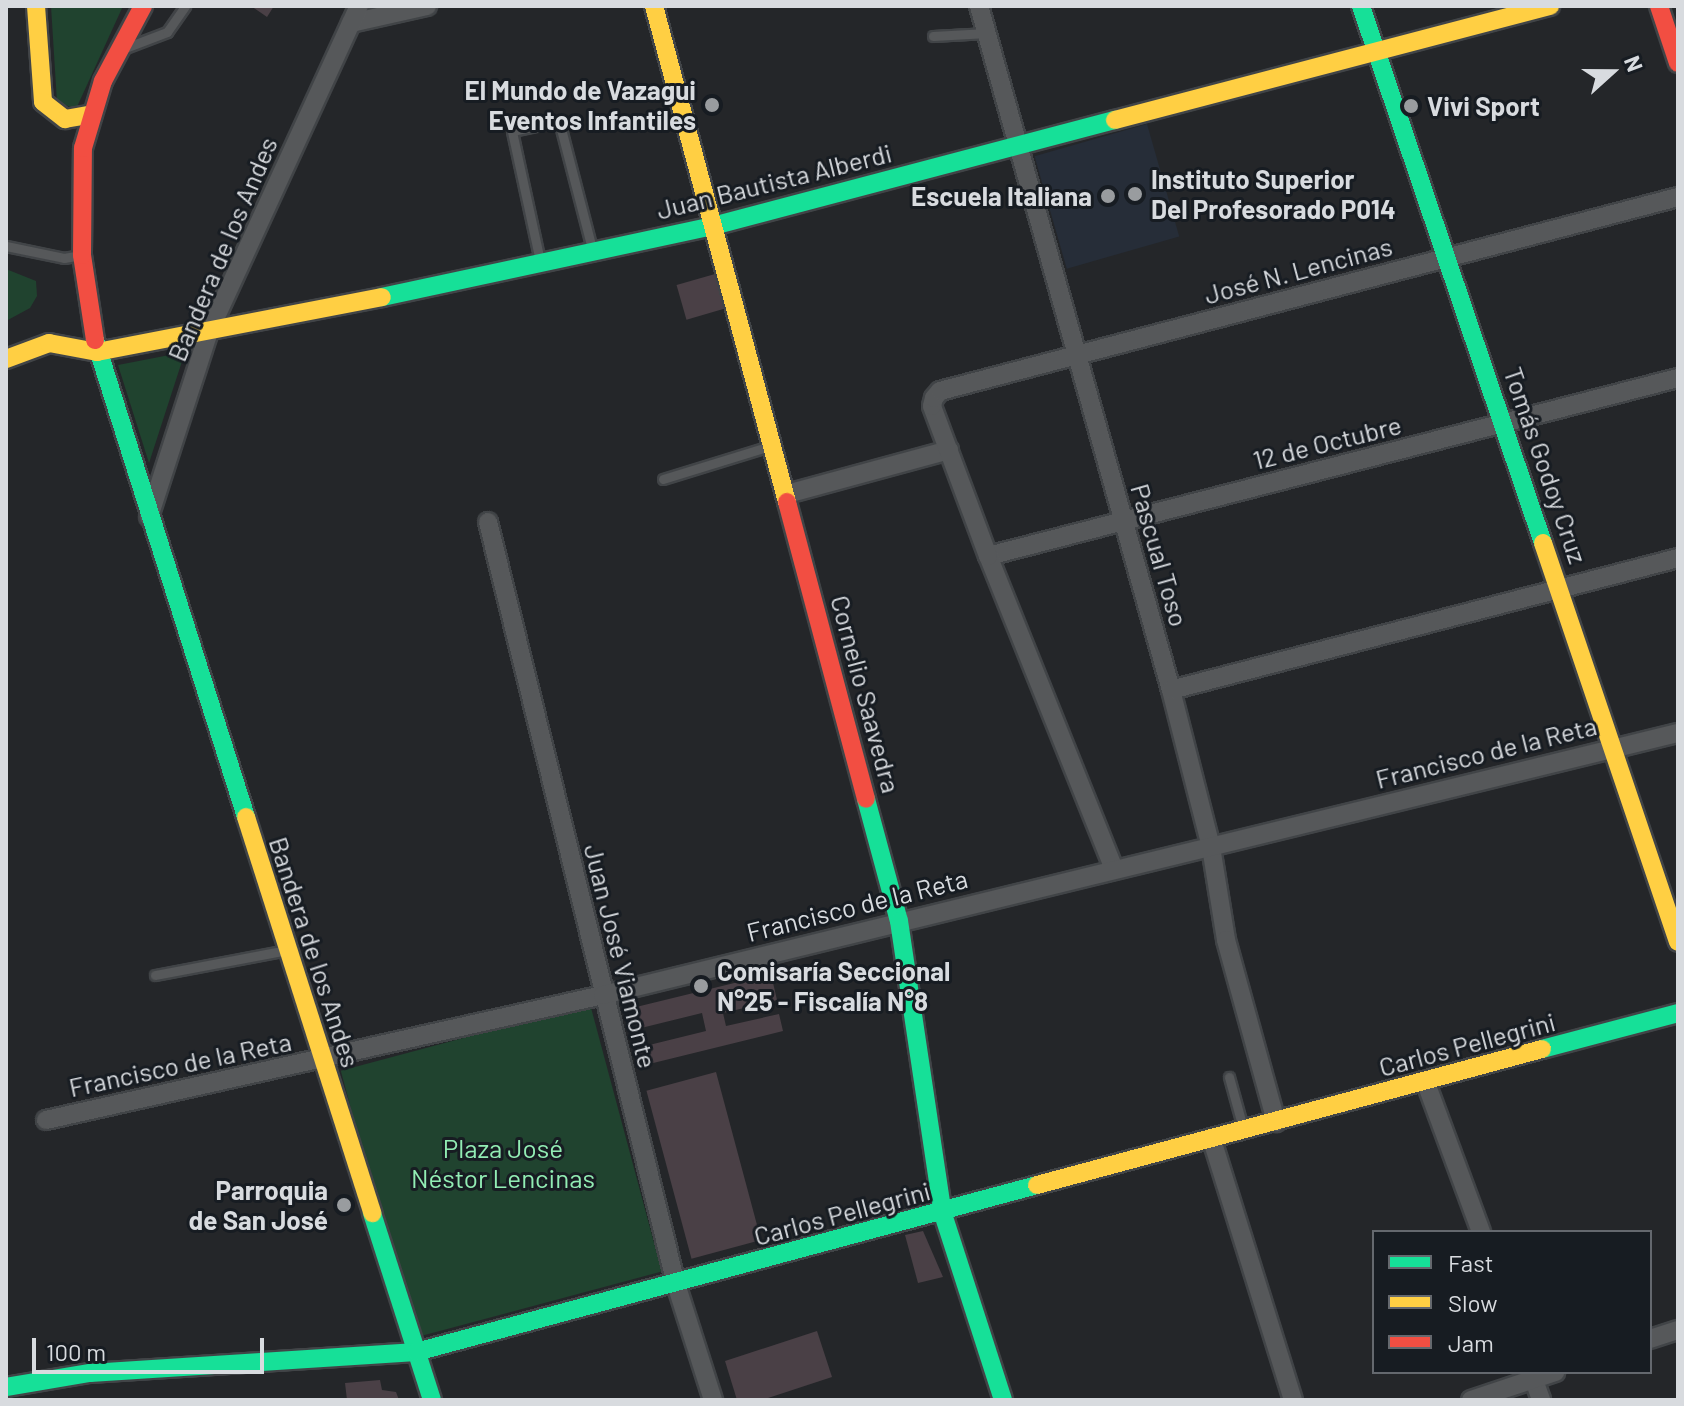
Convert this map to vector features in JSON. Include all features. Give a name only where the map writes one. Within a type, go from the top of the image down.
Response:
[{"type":"street","points":[[36,6],[43,102],[65,119],[92,114]]},
{"type":"street","name":"Bandera de los Andes","points":[[143,6],[117,49],[92,114],[81,164],[82,255],[97,352],[432,1400]]},
{"type":"street","points":[[355,14],[427,6]]},
{"type":"street","name":"Cornelio Saavedra","points":[[654,6],[899,921],[943,1214],[1003,1400]]},
{"type":"street","name":"Pascual Toso","points":[[979,6],[1171,690],[1211,847],[1226,940],[1276,1122]]},
{"type":"street","name":"Tomás Godoy Cruz","points":[[1361,6],[1561,588],[1678,942]]},
{"type":"street","name":"Juan Bautista Alberdi","points":[[6,359],[49,343],[97,352],[208,334],[713,226],[1375,49],[1550,6]]},
{"type":"street","points":[[1659,6],[1678,63]]},
{"type":"street","name":"Bandera de los Andes","points":[[148,519],[208,334],[355,14]]},
{"type":"street","name":"José N. Lencinas","points":[[949,450],[934,398],[940,391],[1678,197]]},
{"type":"street","name":"12 de Octubre","points":[[988,556],[1678,378]]},
{"type":"street","points":[[787,494],[949,450],[988,556],[1114,869]]},
{"type":"street","name":"Juan José Viamonte","points":[[488,522],[676,1284],[713,1400]]},
{"type":"street","points":[[1171,690],[1678,558]]},
{"type":"street","name":"Francisco de la Reta","points":[[46,1120],[603,995],[1678,733]]},
{"type":"street","name":"Carlos Pellegrini","points":[[6,1387],[90,1373],[416,1352],[943,1214],[1678,1013]]},
{"type":"street","points":[[1426,1083],[1480,1230]]},
{"type":"street","points":[[1212,1140],[1293,1400]]},
{"type":"street","points":[[1652,1338],[1678,1330]]},
{"type":"street","points":[[1471,1400],[1533,1376],[1541,1400]]},
{"type":"lane","points":[[117,49],[167,32],[185,6]]},
{"type":"lane","points":[[933,36],[987,33]]},
{"type":"lane","points":[[541,263],[512,131],[523,128],[559,121],[593,252]]},
{"type":"lane","points":[[6,246],[64,258],[82,255]]},
{"type":"lane","points":[[663,479],[773,445]]},
{"type":"lane","points":[[155,975],[287,950]]},
{"type":"lane","points":[[1229,1077],[1244,1131]]},
{"type":"shaded area","name":"Escuela Italiana","points":[[1147,124],[1179,236],[1067,269],[1035,156]]},
{"type":"green space","points":[[51,6],[123,6],[76,109],[57,102]]},
{"type":"green space","points":[[6,269],[36,281],[37,296],[30,308],[6,321]]},
{"type":"green space","points":[[185,352],[149,463],[118,365]]},
{"type":"green space","name":"Plaza José Néstor Lencinas","points":[[590,1004],[662,1272],[412,1338],[341,1071]]},
{"type":"building","points":[[251,6],[274,6],[267,17]]},
{"type":"building","points":[[715,274],[725,309],[686,320],[677,285]]},
{"type":"building","points":[[771,974],[777,1000],[723,1013],[726,1026],[779,1014],[783,1031],[641,1066],[637,1048],[706,1031],[702,1013],[637,1029],[632,1008]]},
{"type":"building","points":[[716,1072],[761,1240],[691,1259],[646,1091]]},
{"type":"building","points":[[923,1231],[943,1277],[918,1283],[905,1235]]},
{"type":"building","points":[[817,1331],[832,1377],[762,1400],[737,1400],[725,1361]]},
{"type":"building","points":[[380,1380],[382,1390],[396,1392],[399,1400],[347,1400],[345,1383]]},
{"type":"traffic: fast","points":[[1361,6],[1543,543]]},
{"type":"traffic: fast","points":[[382,297],[713,226],[1115,120]]},
{"type":"traffic: fast","points":[[95,340],[246,817]]},
{"type":"traffic: fast","points":[[866,799],[899,921],[943,1214],[1003,1400]]},
{"type":"traffic: fast","points":[[1542,1049],[1678,1013]]},
{"type":"traffic: fast","points":[[6,1387],[90,1373],[416,1352],[1037,1185]]},
{"type":"traffic: fast","points":[[372,1213],[432,1400]]},
{"type":"traffic: slow","points":[[36,6],[43,102],[65,119],[92,114]]},
{"type":"traffic: slow","points":[[654,6],[787,502]]},
{"type":"traffic: slow","points":[[1115,120],[1550,6]]},
{"type":"traffic: slow","points":[[6,359],[49,343],[97,352],[382,297]]},
{"type":"traffic: slow","points":[[1543,543],[1678,942]]},
{"type":"traffic: slow","points":[[246,817],[372,1213]]},
{"type":"traffic: slow","points":[[1037,1185],[1542,1049]]},
{"type":"traffic: jam","points":[[95,340],[82,255],[83,148],[103,81],[143,6]]},
{"type":"traffic: jam","points":[[1659,6],[1678,63]]},
{"type":"traffic: jam","points":[[787,502],[866,799]]},
{"type":"place","name":"El Mundo de Vazagui Eventos Infantiles","points":[[712,105]]},
{"type":"place","name":"Vivi Sport","points":[[1411,106]]},
{"type":"place","name":"Instituto Superior Del Profesorado P014","points":[[1135,194]]},
{"type":"place","name":"Escuela Italiana","points":[[1108,196]]},
{"type":"place","name":"Comisaría Seccional N°25 - Fiscalía N°8","points":[[701,986]]},
{"type":"place","name":"Parroquia de San José","points":[[344,1205]]}]
